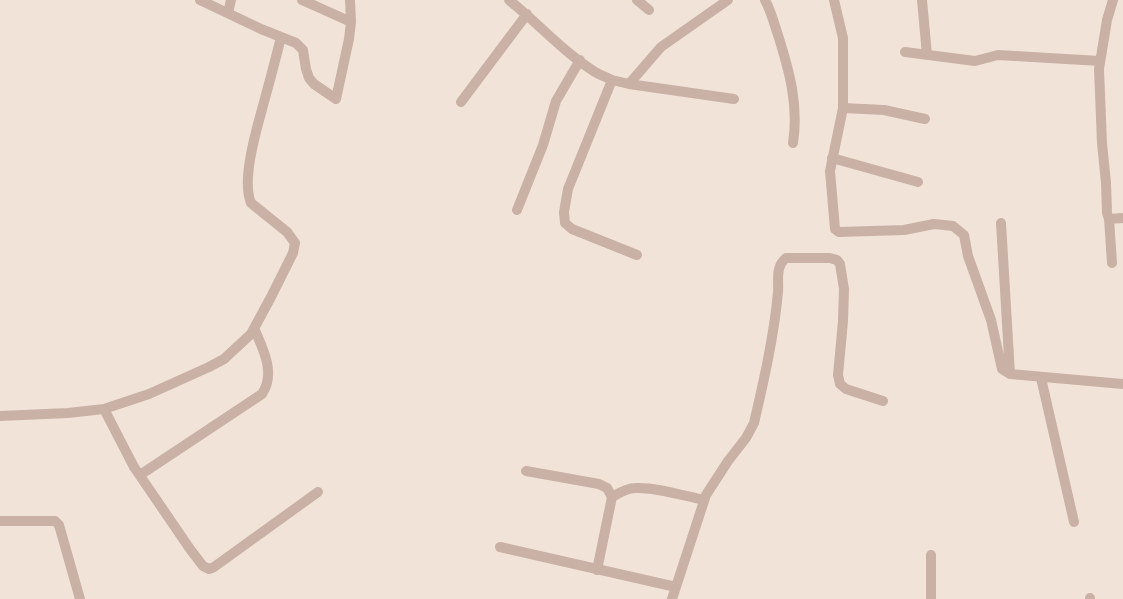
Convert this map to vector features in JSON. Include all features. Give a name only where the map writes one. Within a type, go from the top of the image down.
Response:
[{"type":"street","points":[[200,0],[296,43],[303,50],[309,78],[314,84],[336,99],[349,39],[351,22],[350,0]]},
{"type":"street","points":[[228,13],[230,0]]},
{"type":"street","points":[[302,0],[351,22]]},
{"type":"street","points":[[509,0],[595,72],[612,80],[629,84],[734,99]]},
{"type":"street","points":[[637,0],[648,10]]},
{"type":"street","points":[[629,84],[661,48],[728,0]]},
{"type":"street","points":[[765,0],[787,63],[793,93],[796,126],[793,143]]},
{"type":"street","points":[[834,0],[843,38],[842,108],[830,171],[835,229],[839,232],[904,230],[934,224],[953,226],[964,236],[968,256],[991,320],[1002,369],[1010,374],[1041,378],[1123,384]]},
{"type":"street","points":[[922,0],[927,55]]},
{"type":"street","points":[[1112,263],[1102,143],[1100,61],[1113,0]]},
{"type":"street","points":[[461,102],[527,14]]},
{"type":"street","points":[[0,416],[68,413],[104,409],[149,394],[210,367],[224,359],[251,334],[293,253],[295,243],[287,232],[251,203],[248,197],[247,188],[252,152],[281,36]]},
{"type":"street","points":[[906,52],[975,61],[998,55],[1100,61]]},
{"type":"street","points":[[517,210],[543,144],[556,101],[580,60]]},
{"type":"street","points":[[612,80],[568,189],[564,212],[565,223],[572,229],[637,255]]},
{"type":"street","points":[[842,108],[884,110],[925,119]]},
{"type":"street","points":[[832,158],[918,182]]},
{"type":"street","points":[[1109,219],[1123,218]]},
{"type":"street","points":[[1001,223],[1010,374]]},
{"type":"street","points":[[672,599],[706,495],[754,423],[775,320],[779,286],[778,269],[780,263],[786,258],[830,258],[837,260],[840,264],[844,289],[843,321],[838,374],[840,384],[846,389],[883,401]]},
{"type":"street","points":[[140,475],[262,394],[267,387],[268,365],[254,328]]},
{"type":"street","points":[[1041,378],[1074,522]]},
{"type":"street","points":[[104,409],[134,467],[190,549],[203,566],[209,569],[214,567],[318,492]]},
{"type":"street","points":[[526,471],[599,484],[607,488],[612,497],[597,570]]},
{"type":"street","points":[[612,497],[626,490],[636,488],[659,490],[704,500]]},
{"type":"street","points":[[0,521],[55,521],[58,525],[80,599]]},
{"type":"street","points":[[500,547],[676,587]]},
{"type":"street","points":[[931,555],[931,599]]}]
